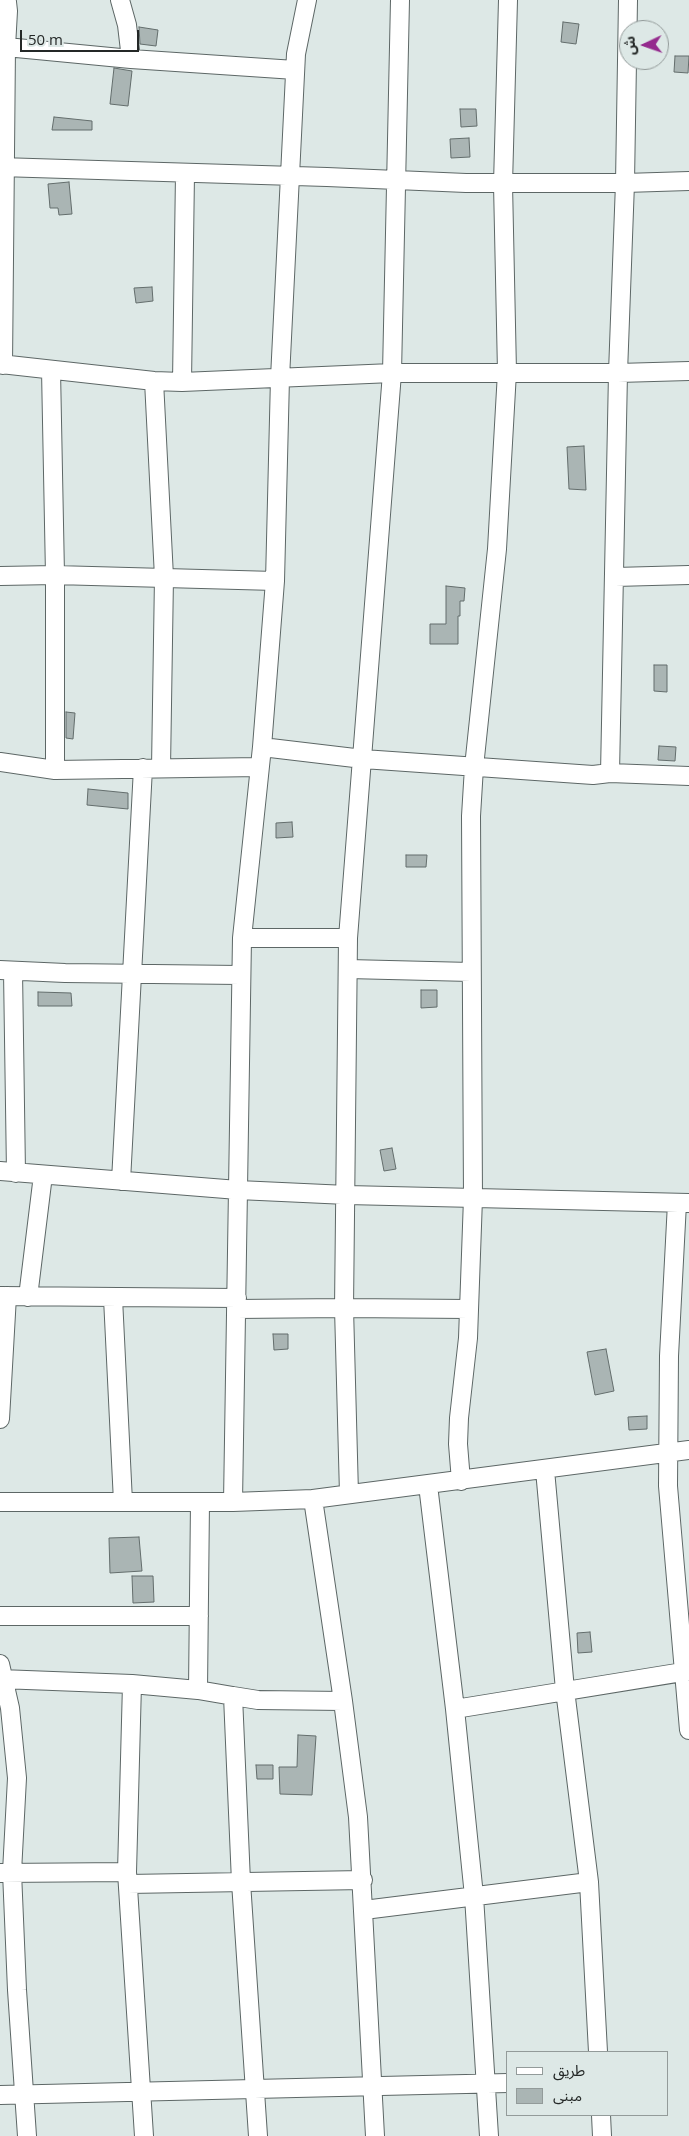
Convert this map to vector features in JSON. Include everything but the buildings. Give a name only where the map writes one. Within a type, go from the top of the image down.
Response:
[{"type":"street","points":[[5,0],[8,11],[2,167],[2,365],[154,381],[182,382],[392,373],[618,373],[689,371]]},
{"type":"street","points":[[120,0],[128,33],[131,59]]},
{"type":"street","points":[[233,1502],[240,975],[242,938],[262,747],[275,581],[280,378],[295,70],[296,54],[307,0]]},
{"type":"street","points":[[349,1494],[344,1308],[347,1195],[348,938],[364,759],[392,373],[400,0]]},
{"type":"street","points":[[461,1481],[458,1444],[459,1418],[468,1338],[473,1198],[471,816],[474,767],[497,549],[507,372],[503,184],[508,0]]},
{"type":"street","points":[[610,773],[628,0]]},
{"type":"street","points":[[6,47],[131,59],[295,70]]},
{"type":"street","points":[[2,167],[503,184],[689,181]]},
{"type":"street","points":[[182,382],[185,174]]},
{"type":"street","points":[[51,370],[55,575],[55,770]]},
{"type":"street","points":[[121,1181],[131,974],[152,768],[164,577],[154,381]]},
{"type":"street","points":[[0,576],[55,575],[275,581]]},
{"type":"street","points":[[615,577],[689,575]]},
{"type":"street","points":[[262,747],[364,759],[474,767],[594,775],[610,773],[689,776]]},
{"type":"street","points":[[0,762],[55,770],[260,767]]},
{"type":"street","points":[[242,938],[348,938]]},
{"type":"street","points":[[348,969],[471,972]]},
{"type":"street","points":[[240,975],[6,971],[8,1172],[238,1190],[347,1195],[683,1203],[670,1336],[668,1452],[670,1514],[687,1672],[689,1730]]},
{"type":"street","points":[[28,1297],[43,1175]]},
{"type":"street","points":[[0,1419],[3,1296],[113,1298],[344,1308],[469,1309]]},
{"type":"street","points":[[113,1298],[123,1502]]},
{"type":"street","points":[[0,1502],[233,1502],[313,1499],[689,1450]]},
{"type":"street","points":[[545,1470],[565,1690],[589,1882],[598,2051]]},
{"type":"street","points":[[428,1485],[455,1709],[474,1896],[489,2136]]},
{"type":"street","points":[[313,1499],[356,1789],[363,1880],[374,2136]]},
{"type":"street","points":[[198,1690],[200,1502]]},
{"type":"street","points":[[0,1616],[199,1616]]},
{"type":"street","points":[[455,1709],[687,1672]]},
{"type":"street","points":[[27,2136],[17,1990],[6,1872],[17,1778],[10,1708],[1,1674],[198,1690],[258,1700],[343,1701]]},
{"type":"street","points":[[132,1684],[127,1878],[144,2136]]},
{"type":"street","points":[[233,1696],[241,1882],[258,2136]]},
{"type":"street","points":[[6,1872],[241,1882],[363,1880]]},
{"type":"street","points":[[364,1910],[589,1882]]},
{"type":"street","points":[[0,2094],[507,2083]]},
{"type":"street","points":[[601,2116],[602,2136]]}]
